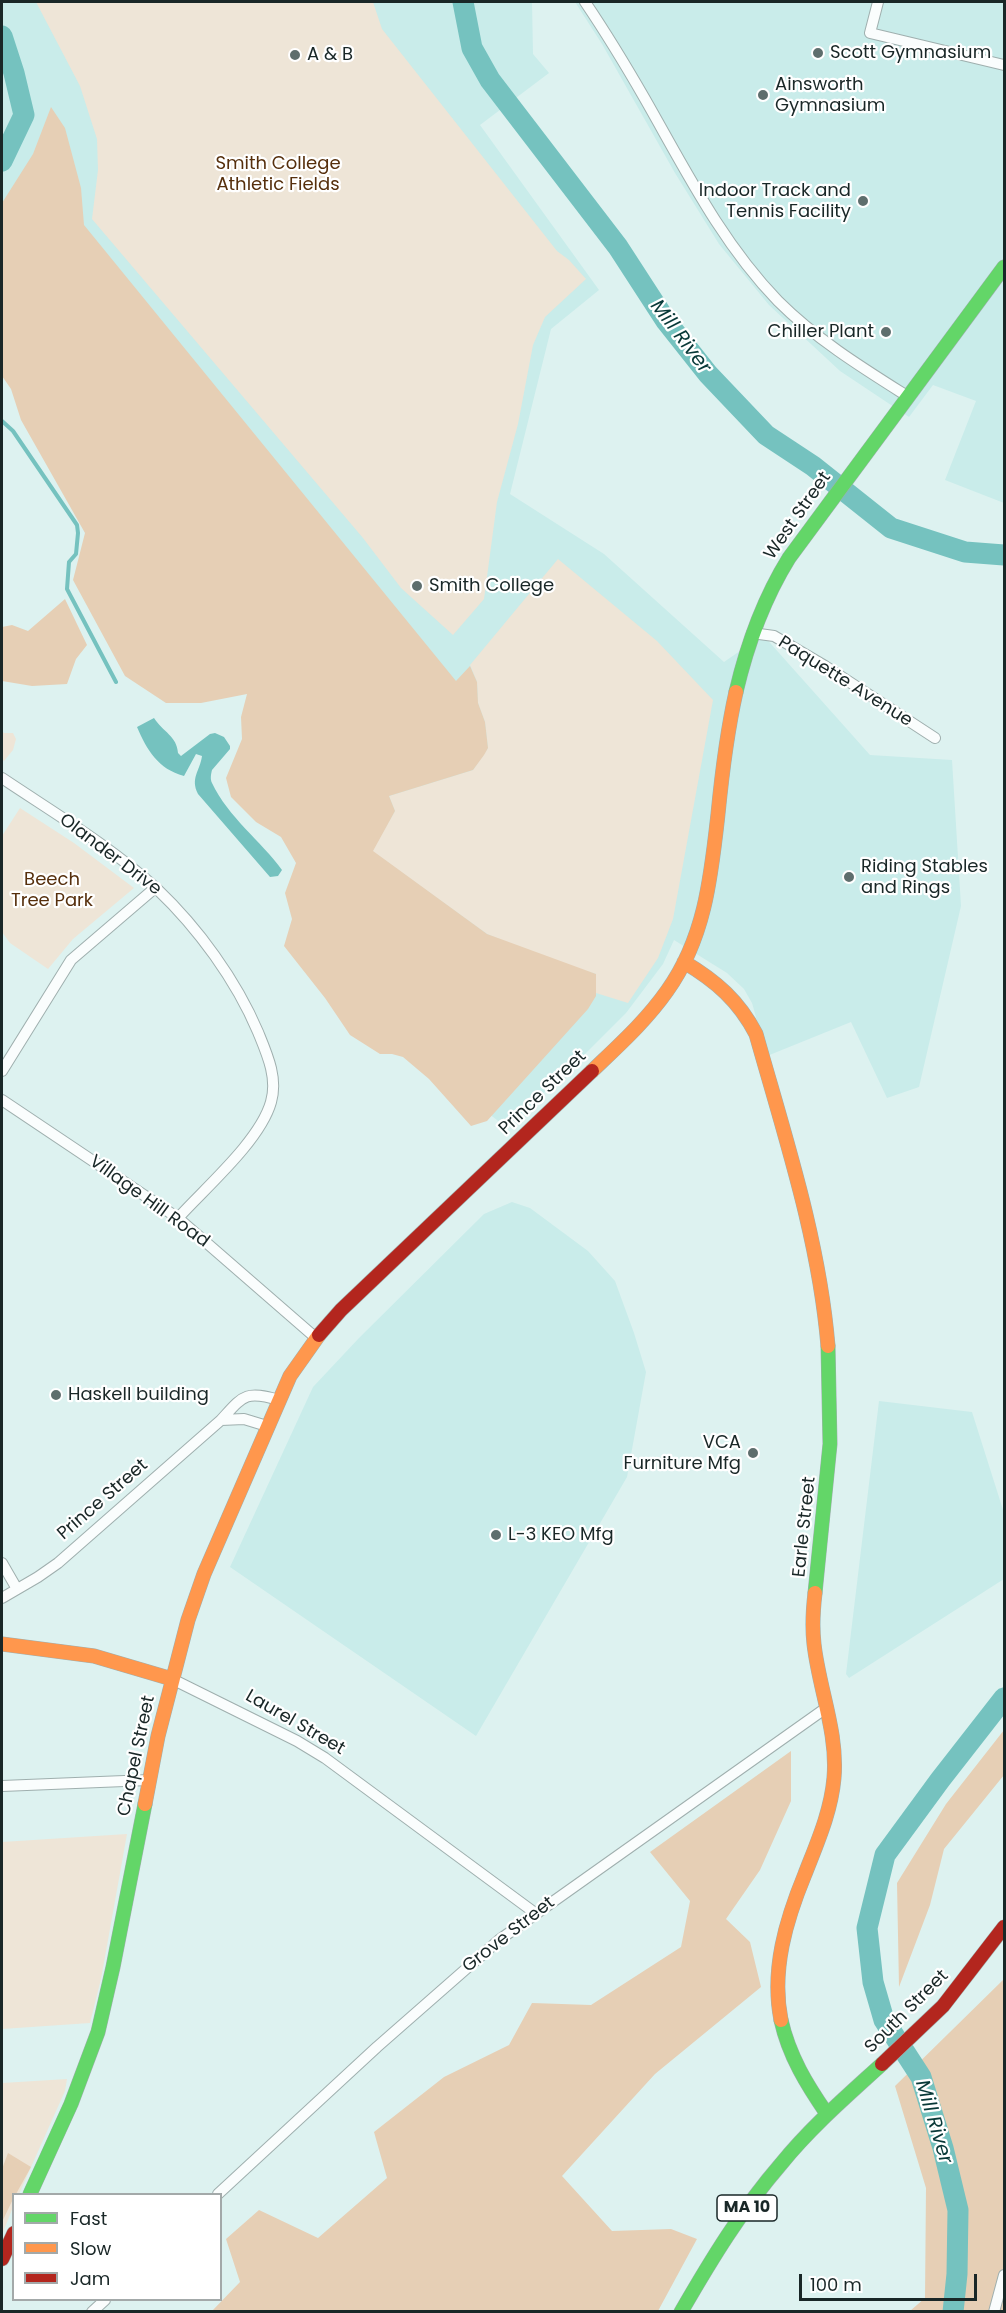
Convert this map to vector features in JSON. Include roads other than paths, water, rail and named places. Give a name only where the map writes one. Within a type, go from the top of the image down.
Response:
[{"type":"main road","name":"West Street","points":[[717,828],[733,710],[752,633],[771,588],[820,514],[871,444],[1005,267]]},
{"type":"main road","name":"Prince Street","points":[[316,1338],[358,1294],[623,1042],[667,990],[694,941],[710,885],[717,828]]},
{"type":"main road","name":"Earle Street","points":[[684,962],[716,981],[736,999],[747,1014],[756,1034],[806,1217],[820,1278],[830,1371],[831,1427],[829,1470],[814,1601],[813,1638],[835,1748],[835,1772],[825,1823],[787,1920],[778,1958],[776,1988],[778,2008],[793,2058],[806,2087],[827,2114]]},
{"type":"main road","name":"Chapel Street","points":[[30,2193],[84,2073],[98,2032],[113,1967],[149,1780],[172,1678],[188,1620],[204,1574],[267,1426],[290,1376],[316,1338]]},
{"type":"main road","name":"Laurel Street","points":[[2,1644],[94,1656],[172,1678]]},
{"type":"main road","name":"South Street","points":[[827,2114],[927,2021],[962,1983],[1005,1927]]},
{"type":"main road","name":"MA 10","points":[[681,2312],[727,2235],[748,2205],[796,2146],[827,2114]]},
{"type":"main road","points":[[2,2259],[12,2237]]},
{"type":"street","points":[[585,2],[644,98],[700,199],[747,265],[777,300],[808,329],[849,359],[907,396]]},
{"type":"street","points":[[878,2],[870,33],[1005,65]]},
{"type":"street","name":"Paquette Avenue","points":[[752,633],[774,636],[825,666],[935,738]]},
{"type":"street","name":"Olander Drive","points":[[2,778],[76,827],[155,888],[207,945],[253,1021],[268,1057],[273,1081],[272,1100],[267,1114],[252,1136],[178,1218]]},
{"type":"street","points":[[2,1071],[71,960],[155,888]]},
{"type":"street","name":"Village Hill Road","points":[[2,1100],[178,1218],[316,1338]]},
{"type":"street","name":"Prince Street","points":[[2,1598],[38,1577],[84,1542],[221,1420],[240,1399],[254,1394],[279,1400]]},
{"type":"street","points":[[221,1420],[244,1419],[267,1426]]},
{"type":"street","points":[[2,1563],[17,1589]]},
{"type":"street","name":"Laurel Street","points":[[172,1678],[297,1741],[325,1758],[535,1913]]},
{"type":"street","name":"Grove Street","points":[[219,2193],[449,1982],[535,1913],[826,1708]]},
{"type":"street","points":[[2,1786],[149,1780]]},
{"type":"street","points":[[994,2312],[1005,2275]]},
{"type":"street","points":[[92,2312],[104,2301]]},
{"type":"water","points":[[154,718],[175,742],[181,756],[210,734],[215,733],[224,737],[230,749],[212,770],[211,781],[227,807],[282,870],[278,876],[270,877],[198,794],[195,779],[202,756],[196,754],[184,776],[167,769],[155,758],[137,727]]},
{"type":"waterway","name":"Mill River","points":[[463,2],[472,48],[490,80],[618,247],[666,321],[708,374],[766,435],[813,466],[891,528],[965,552],[1004,555]]},
{"type":"waterway","name":"Mill River","points":[[2,36],[24,115],[2,161]]},
{"type":"waterway","points":[[2,421],[13,431],[77,525],[76,554],[69,562],[67,589],[116,682]]},
{"type":"waterway","name":"Mill River","points":[[953,2312],[957,2274],[958,2210],[943,2148],[921,2077],[884,2020],[873,1982],[867,1928],[885,1855],[1004,1698]]},
{"type":"place","name":"Scott Gymnasium","points":[[818,53]]},
{"type":"place","name":"A & B","points":[[295,55]]},
{"type":"place","name":"Ainsworth Gymnasium","points":[[763,95]]},
{"type":"place","name":"Indoor Track and Tennis Facility","points":[[863,201]]},
{"type":"place","name":"Chiller Plant","points":[[886,332]]},
{"type":"place","name":"Smith College","points":[[417,586]]},
{"type":"place","name":"Riding Stables and Rings","points":[[849,877]]},
{"type":"place","name":"Haskell building","points":[[56,1395]]},
{"type":"place","name":"VCA Furniture Mfg","points":[[753,1453]]},
{"type":"place","name":"L-3 KEO Mfg","points":[[496,1535]]},
{"type":"park label","name":"Smith College Athletic Fields","points":[[278,174]]},
{"type":"park label","name":"Beech Tree Park","points":[[52,890]]}]
